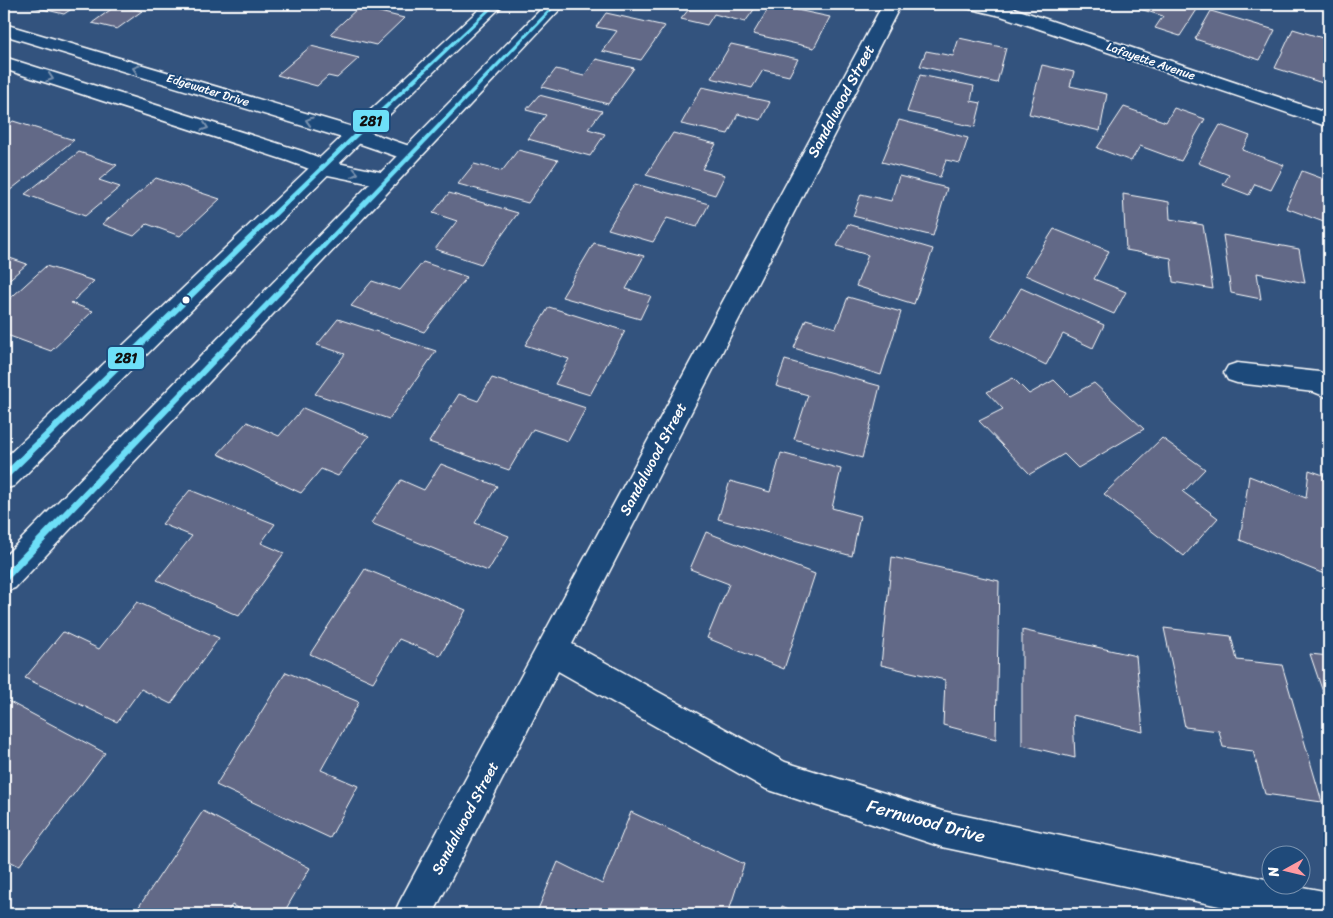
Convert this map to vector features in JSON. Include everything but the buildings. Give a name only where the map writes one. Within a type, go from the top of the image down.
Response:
[{"type":"street","points":[[4,477],[356,135],[495,4]]},
{"type":"street","points":[[4,578],[556,4]]},
{"type":"street","name":"Sandalwood Street","points":[[414,914],[892,4]]},
{"type":"street","name":"Lafayette Avenue","points":[[973,4],[1006,12],[1329,121]]},
{"type":"street","name":"Edgewater Drive","points":[[4,29],[356,135],[411,154]]},
{"type":"street","points":[[4,63],[295,156],[323,167],[387,180]]},
{"type":"street","points":[[1237,373],[1319,382],[1329,388]]},
{"type":"street","name":"Fernwood Drive","points":[[553,650],[778,777],[942,829],[1329,911]]},
{"type":"transit line","name":"281","points":[[4,477],[356,135],[495,4]]},
{"type":"transit line","name":"281","points":[[4,578],[556,4]]}]
